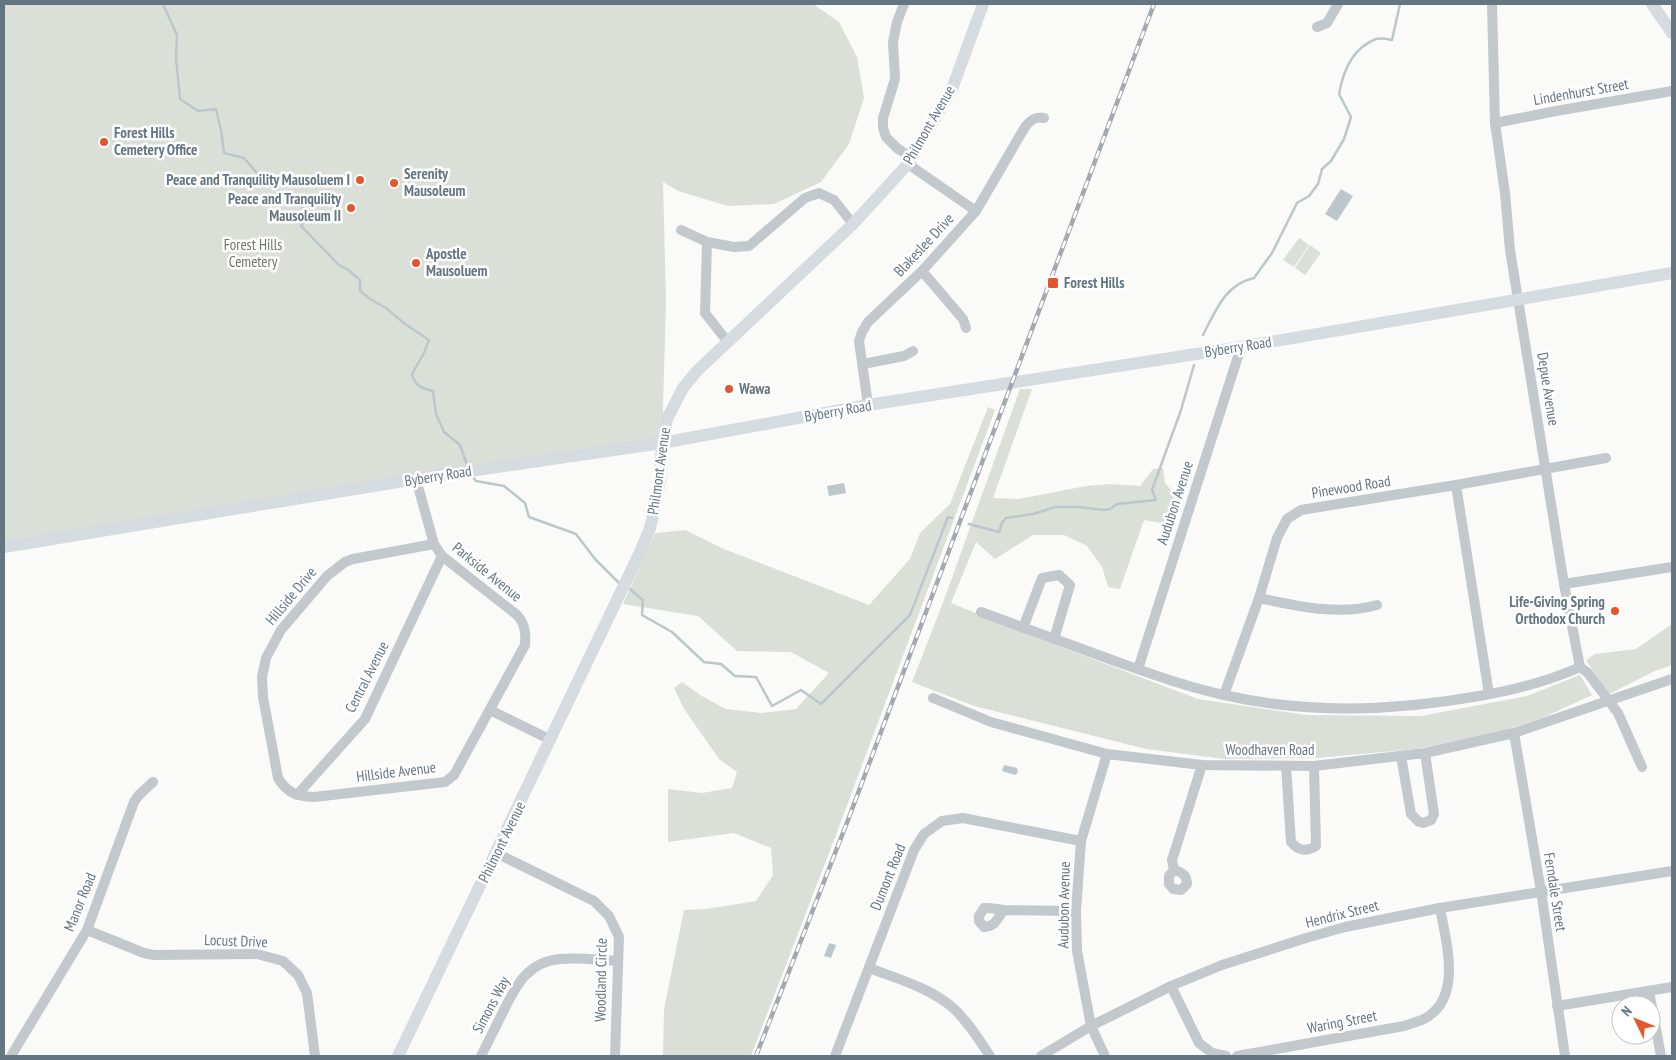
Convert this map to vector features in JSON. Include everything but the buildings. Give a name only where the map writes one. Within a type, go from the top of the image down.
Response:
[{"type":"main road","name":"Philmont Avenue","points":[[398,1056],[551,740],[650,528],[660,480],[662,443],[667,419],[683,388],[697,371],[727,342],[853,224],[910,161],[952,89],[982,4]]},
{"type":"main road","points":[[1652,4],[1672,33]]},
{"type":"main road","name":"Byberry Road","points":[[4,547],[416,479],[662,443],[868,405],[1241,347],[1672,274]]},
{"type":"street","points":[[904,4],[897,22],[893,42],[895,79],[883,118],[882,128],[886,137],[910,161],[976,212]]},
{"type":"street","points":[[1317,27],[1327,23],[1338,4]]},
{"type":"street","name":"Depue Avenue","points":[[1492,4],[1495,123],[1505,193],[1510,250],[1564,584],[1580,667]]},
{"type":"street","name":"Lindenhurst Street","points":[[1495,123],[1672,91]]},
{"type":"street","name":"Blakeslee Drive","points":[[868,405],[859,341],[868,322],[922,271],[976,212],[1025,127],[1032,120],[1040,117],[1044,118]]},
{"type":"street","points":[[681,230],[707,242],[734,247],[749,246],[805,198],[819,194],[834,200],[853,224]]},
{"type":"street","points":[[707,242],[704,313],[727,342]]},
{"type":"street","points":[[922,271],[963,319],[966,328]]},
{"type":"street","name":"Audubon Avenue","points":[[1138,669],[1241,347]]},
{"type":"street","points":[[862,364],[904,356],[912,350]]},
{"type":"street","name":"Pinewood Road","points":[[1224,695],[1259,598],[1277,538],[1287,519],[1302,510],[1546,470],[1606,458]]},
{"type":"street","name":"Parkside Avenue","points":[[416,479],[434,544],[442,556],[517,615],[526,632],[525,645],[490,710]]},
{"type":"street","points":[[1456,485],[1489,694]]},
{"type":"street","name":"Hillside Drive","points":[[297,796],[286,788],[278,778],[263,697],[262,677],[266,658],[272,644],[292,616],[327,576],[339,566],[353,559],[434,544]]},
{"type":"street","name":"Central Avenue","points":[[297,796],[365,719],[442,556]]},
{"type":"street","points":[[1564,584],[1672,567]]},
{"type":"street","points":[[1023,628],[1042,578],[1059,575],[1070,585],[1054,639]]},
{"type":"street","points":[[1259,598],[1314,609],[1353,609],[1377,605]]},
{"type":"street","points":[[981,612],[1154,676],[1224,695],[1280,704],[1352,708],[1436,704],[1530,686],[1558,677],[1580,667],[1588,673],[1618,713],[1642,767]]},
{"type":"street","points":[[1608,700],[1672,679]]},
{"type":"street","name":"Woodhaven Road","points":[[933,698],[991,722],[1107,754],[1202,765],[1286,766],[1314,766],[1425,753],[1514,733],[1608,700]]},
{"type":"street","points":[[490,710],[551,740]]},
{"type":"street","name":"Hillside Avenue","points":[[297,796],[314,797],[445,782],[454,775],[490,710]]},
{"type":"street","name":"Ferndale Street","points":[[1514,733],[1541,891],[1565,1056]]},
{"type":"street","points":[[1401,756],[1411,814],[1419,822],[1423,823],[1431,820],[1434,814],[1425,753]]},
{"type":"street","name":"Audubon Avenue","points":[[1105,1056],[1091,1026],[1077,951],[1076,911],[1081,841],[1107,754]]},
{"type":"street","points":[[1174,870],[1172,860],[1202,765]]},
{"type":"street","points":[[1286,766],[1292,842],[1297,849],[1303,851],[1316,846],[1314,766]]},
{"type":"street","name":"Manor Road","points":[[11,1056],[87,930],[134,802],[153,782]]},
{"type":"street","name":"Dumont Road","points":[[835,1056],[914,850],[924,834],[942,822],[963,818],[1081,841]]},
{"type":"street","name":"Woodland Circle","points":[[496,853],[594,901],[602,908],[615,927],[619,937],[615,1056]]},
{"type":"street","name":"Hendrix Street","points":[[1041,1056],[1091,1026],[1171,986],[1222,965],[1306,938],[1345,927],[1440,908],[1672,870]]},
{"type":"street","name":"Waring Street","points":[[1237,1056],[1404,1026],[1424,1019],[1439,1006],[1450,975],[1440,908]]},
{"type":"street","points":[[1004,910],[1076,911]]},
{"type":"street","name":"Locust Drive","points":[[87,930],[144,953],[154,955],[257,954],[283,961],[298,975],[307,994],[315,1056]]},
{"type":"street","name":"Simons Way","points":[[481,1056],[516,985],[536,966],[561,958],[618,961]]},
{"type":"street","points":[[869,968],[911,983],[937,996],[954,1008],[990,1056]]},
{"type":"street","points":[[1171,986],[1199,1043],[1212,1053],[1226,1056]]},
{"type":"street","points":[[1557,1006],[1672,987]]},
{"type":"street","points":[[1649,991],[1660,1056]]},
{"type":"green space","name":"Forest Hills Cemetery","points":[[4,4],[813,4],[839,22],[857,57],[864,98],[849,144],[821,182],[774,204],[728,206],[678,191],[663,182],[666,300],[662,443],[4,546]]},
{"type":"green space","points":[[1299,238],[1309,245],[1294,267],[1283,260]]},
{"type":"green space","points":[[1310,245],[1321,253],[1305,275],[1295,268]]},
{"type":"green space","points":[[1020,389],[1032,389],[993,498],[1019,499],[1086,486],[1111,484],[1140,486],[1153,469],[1163,468],[1165,483],[1180,499],[1174,525],[1144,520],[1120,589],[1108,587],[1102,567],[1087,546],[1064,535],[1033,535],[995,559],[976,542],[951,603],[1198,699],[1306,715],[1421,716],[1527,696],[1580,675],[1592,695],[1542,718],[1496,733],[1416,749],[1318,758],[1225,759],[1146,749],[974,706],[912,682],[944,600]]},
{"type":"green space","points":[[988,407],[995,410],[751,1056],[663,1056],[664,1009],[684,910],[707,909],[756,901],[773,875],[771,848],[734,833],[668,842],[668,789],[702,793],[732,788],[737,772],[719,759],[684,709],[674,688],[682,682],[700,695],[726,709],[761,713],[796,709],[829,673],[791,652],[737,651],[698,616],[623,604],[655,533],[685,530],[724,549],[869,605],[910,559],[920,533],[950,504]]},
{"type":"green space","points":[[1672,624],[1672,665],[1655,671],[1609,694],[1586,660],[1595,654],[1636,649]]},
{"type":"shaded area","points":[[1341,189],[1353,196],[1337,221],[1325,214]]},
{"type":"shaded area","points":[[844,483],[846,493],[829,496],[827,486]]},
{"type":"shaded area","points":[[1004,765],[1017,768],[1018,772],[1015,775],[1002,771]]},
{"type":"shaded area","points":[[829,943],[836,945],[831,958],[824,956]]},
{"type":"waterway","points":[[163,4],[177,35],[176,58],[180,99],[198,111],[216,109],[224,153],[244,158],[272,186],[311,213],[301,226],[339,265],[360,280],[360,291],[429,340],[412,374],[419,386],[433,391],[436,414],[444,432],[460,445],[467,465]]},
{"type":"waterway","points":[[1203,335],[1222,300],[1235,286],[1254,278],[1272,253],[1297,203],[1309,196],[1318,184],[1322,169],[1331,161],[1344,139],[1351,117],[1339,94],[1346,69],[1355,54],[1368,43],[1376,39],[1392,40],[1400,4]]},
{"type":"waterway","points":[[969,524],[999,532],[1006,518],[1033,514],[1055,507],[1104,510],[1110,509],[1117,504],[1156,500],[1152,490],[1181,410],[1194,365]]},
{"type":"waterway","points":[[472,476],[476,481],[504,486],[525,503],[529,517],[576,534],[595,559],[619,583]]},
{"type":"waterway","points":[[630,589],[643,600],[642,615],[672,632],[704,662],[721,664],[735,676],[756,677],[772,706],[801,690],[821,704],[910,615],[948,517],[952,518]]},
{"type":"railway","points":[[756,1056],[848,820],[1154,4]]},
{"type":"place","name":"Forest Hills Cemetery Office","points":[[104,142]]},
{"type":"place","name":"Peace and Tranquility Mausoluem I","points":[[360,180]]},
{"type":"place","name":"Serenity Mausoleum","points":[[394,183]]},
{"type":"place","name":"Peace and Tranquility Mausoleum II","points":[[351,208]]},
{"type":"place","name":"Apostle Mausoluem","points":[[416,263]]},
{"type":"place","name":"Forest Hills","points":[[1053,283]]},
{"type":"place","name":"Wawa","points":[[729,389]]},
{"type":"place","name":"Life-Giving Spring Orthodox Church","points":[[1615,611]]}]
